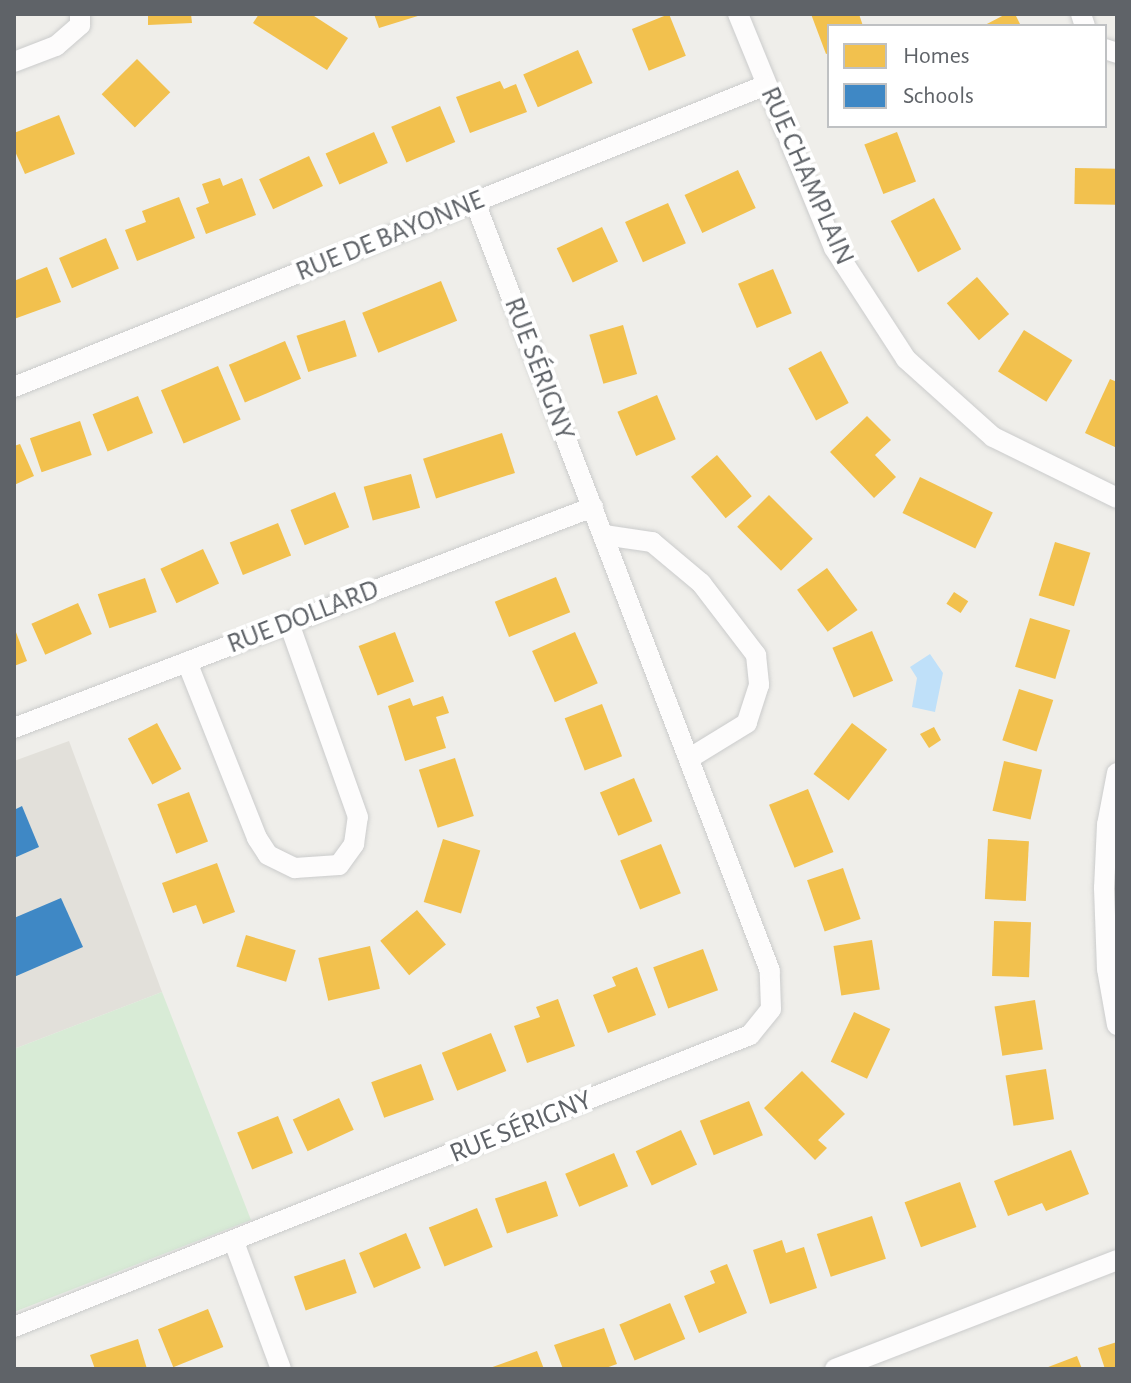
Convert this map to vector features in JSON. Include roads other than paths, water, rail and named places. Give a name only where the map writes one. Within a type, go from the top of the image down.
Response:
[{"type":"street","points":[[14,62],[56,46],[80,25],[80,14]]},
{"type":"street","name":"RUE CHAMPLAIN","points":[[738,14],[834,248],[906,359],[993,437],[1117,498]]},
{"type":"street","name":"RUE DE BAYONNE","points":[[14,387],[766,85]]},
{"type":"street","name":"RUE SÉRIGNY","points":[[14,1327],[750,1035],[771,1009],[770,971],[475,202]]},
{"type":"street","name":"RUE DOLLARD","points":[[14,728],[593,507]]},
{"type":"street","points":[[604,535],[652,542],[701,583],[756,655],[759,685],[747,723],[690,758]]},
{"type":"street","points":[[187,662],[257,838],[268,855],[295,868],[311,870],[339,865],[354,844],[358,817],[289,623]]},
{"type":"street","points":[[1117,773],[1107,825],[1104,888],[1107,969],[1117,1025]]},
{"type":"street","points":[[234,1242],[281,1369]]},
{"type":"street","points":[[835,1369],[1117,1260]]},
{"type":"water","points":[[930,654],[943,673],[935,712],[912,707],[917,678],[910,667]]}]
